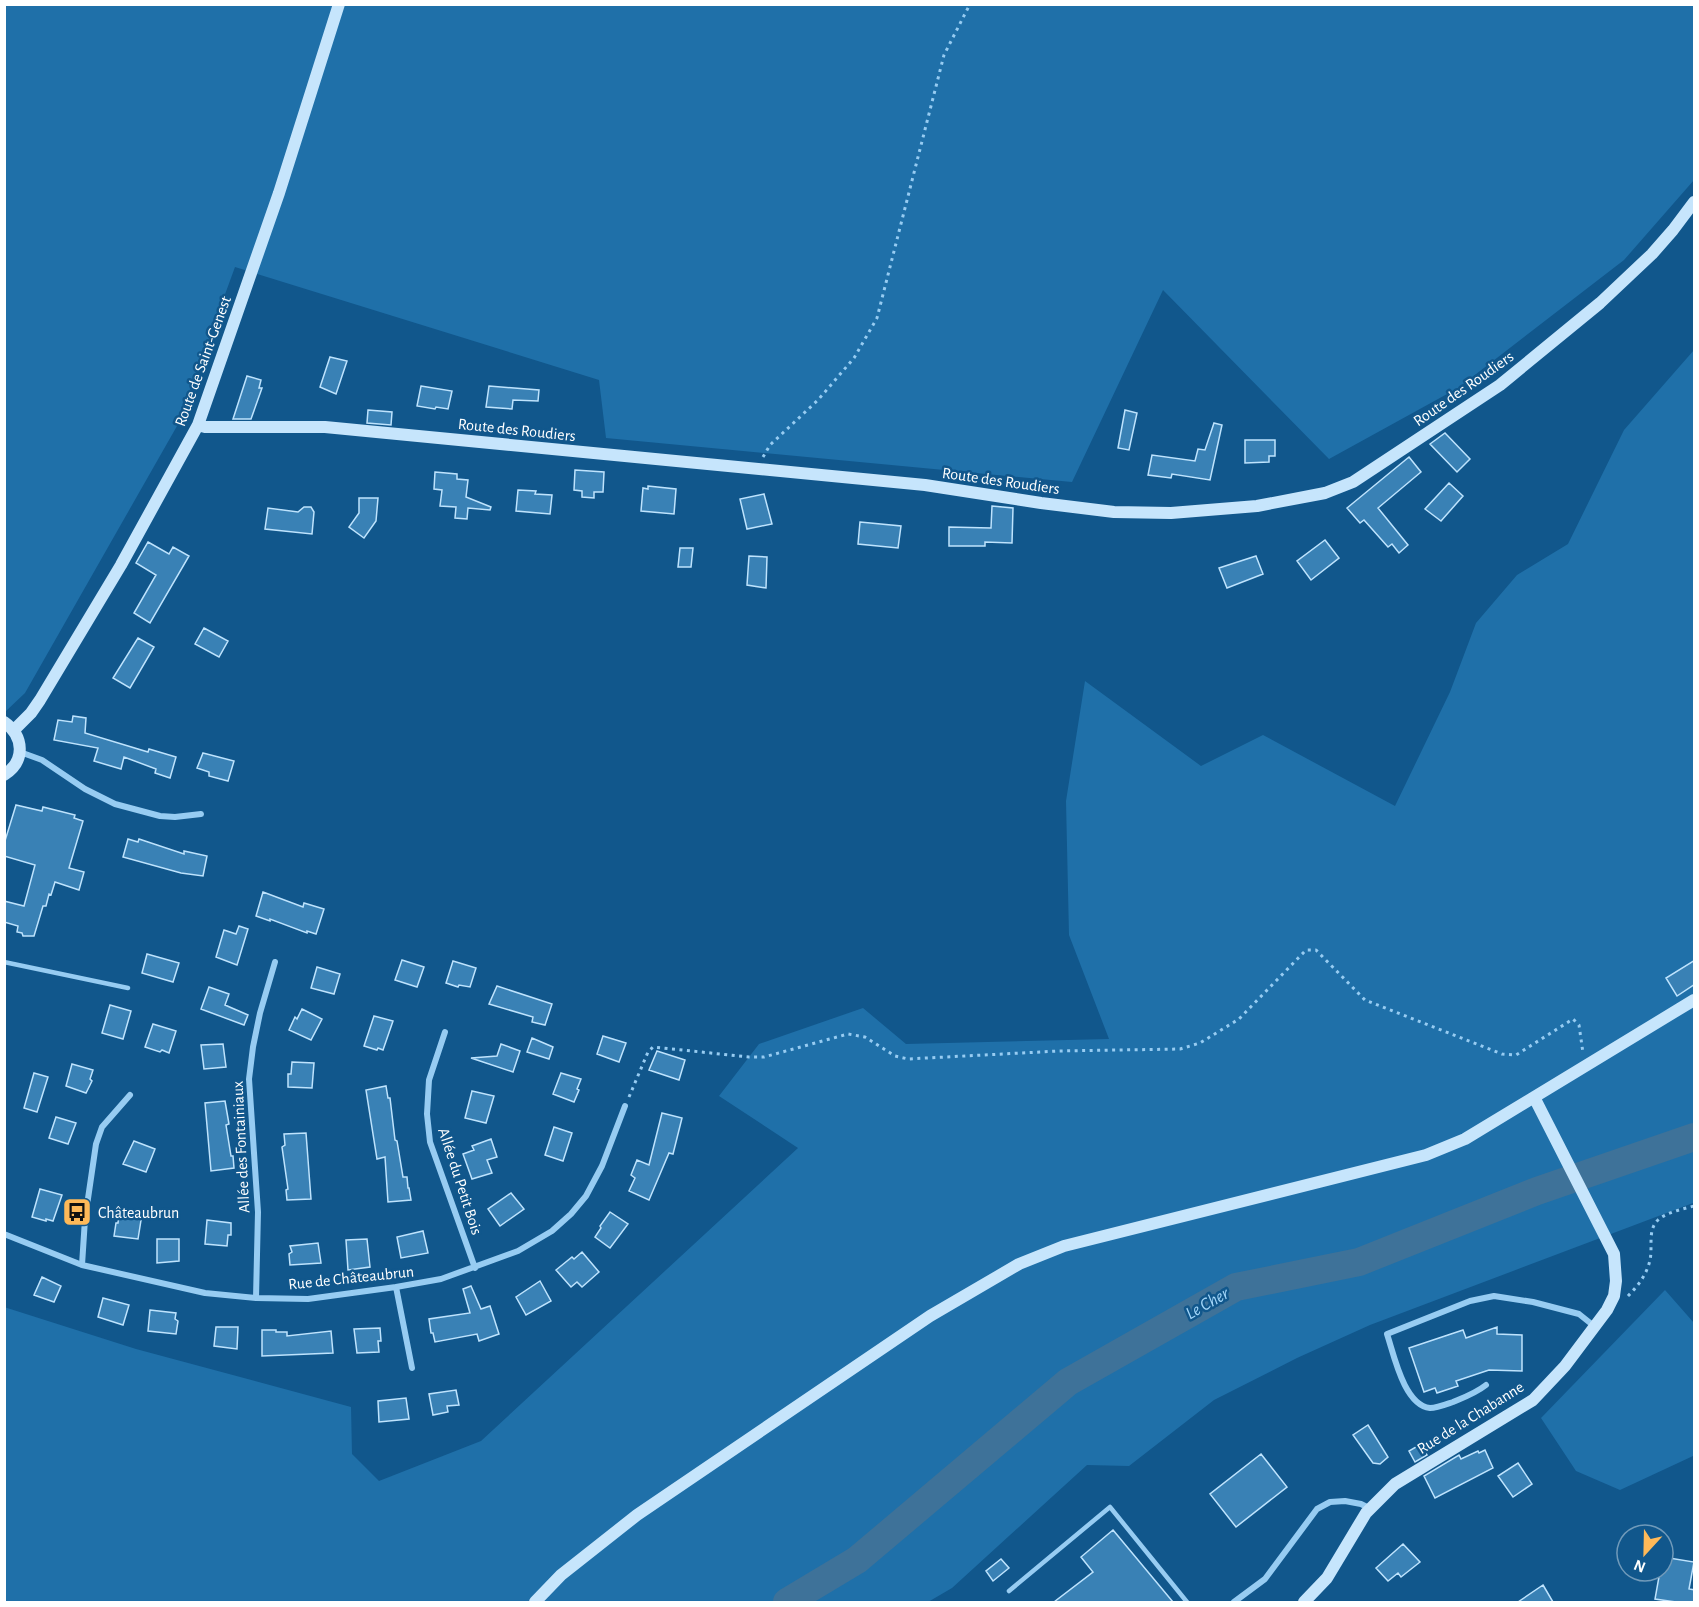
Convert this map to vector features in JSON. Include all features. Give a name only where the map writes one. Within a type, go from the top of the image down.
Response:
[{"type":"street","name":"Route de Saint-Genest","points":[[9,726],[31,713],[40,700],[121,565],[198,425],[279,193],[339,4]]},
{"type":"street","name":"Route des Roudiers","points":[[198,425],[205,427],[325,427],[925,485],[1114,512],[1171,513],[1257,506],[1325,493],[1353,482],[1500,385],[1600,303],[1652,254],[1695,201]]},
{"type":"street","points":[[4,775],[17,762],[19,752],[18,738],[9,726]]},
{"type":"street","points":[[19,752],[42,760],[85,789],[115,804],[160,816],[201,814]]},
{"type":"street","name":"Allée des Fontainiaux","points":[[256,1298],[258,1212],[249,1079],[260,1013],[275,962]]},
{"type":"street","points":[[535,1602],[561,1575],[637,1515],[930,1316],[1019,1264],[1064,1246],[1426,1155],[1465,1139],[1695,1000]]},
{"type":"street","name":"Allée du Petit Bois","points":[[445,1032],[429,1080],[427,1114],[430,1142],[475,1268]]},
{"type":"street","points":[[82,1265],[88,1197],[96,1144],[102,1127],[130,1095]]},
{"type":"street","name":"Rue de la Chabanne","points":[[1304,1602],[1327,1578],[1370,1509],[1395,1484],[1533,1400],[1566,1366],[1614,1296],[1616,1281],[1614,1254],[1534,1097]]},
{"type":"street","name":"Rue de Châteaubrun","points":[[4,1234],[82,1265],[205,1293],[256,1298],[308,1299],[441,1279],[475,1268],[527,1246],[552,1231],[571,1214],[586,1196],[602,1166],[625,1107]]},
{"type":"street","points":[[396,1287],[412,1368]]},
{"type":"street","points":[[1486,1385],[1476,1393],[1445,1405],[1431,1408],[1417,1402],[1406,1390],[1387,1334],[1470,1300],[1494,1296],[1533,1302],[1579,1314],[1594,1327]]},
{"type":"street","points":[[1234,1602],[1265,1579],[1317,1509],[1330,1502],[1345,1501],[1361,1504],[1370,1509]]},
{"type":"lane","points":[[4,962],[128,988]]},
{"type":"lane","points":[[1009,1591],[1110,1507],[1187,1602]]},
{"type":"path","points":[[756,469],[770,445],[818,400],[854,358],[877,318],[944,56],[970,4]]},
{"type":"path","points":[[625,1107],[652,1047],[764,1057],[848,1034],[865,1037],[895,1056],[908,1059],[1059,1051],[1180,1049],[1200,1043],[1239,1019],[1306,950],[1316,950],[1365,1000],[1502,1054],[1516,1055],[1573,1019],[1579,1025],[1585,1066]]},
{"type":"path","points":[[1620,1303],[1637,1287],[1646,1273],[1650,1261],[1651,1235],[1657,1220],[1665,1215],[1695,1206]]},
{"type":"shaded area","points":[[5,5],[1694,5],[1694,180],[1624,260],[1458,388],[1329,459],[1163,290],[1072,482],[606,438],[599,380],[235,267],[177,426],[25,693],[5,712]]},
{"type":"shaded area","points":[[1694,350],[1694,1206],[1693,1203],[1370,1325],[1297,1358],[1214,1400],[1129,1466],[1087,1465],[952,1588],[928,1602],[5,1602],[4,1307],[136,1349],[351,1407],[352,1454],[379,1481],[481,1441],[798,1148],[719,1096],[759,1044],[863,1008],[906,1044],[1109,1039],[1069,935],[1066,801],[1085,681],[1201,766],[1263,735],[1395,806],[1450,692],[1476,623],[1517,575],[1568,544],[1624,430]]},
{"type":"shaded area","points":[[1665,1290],[1694,1323],[1694,1457],[1620,1490],[1576,1471],[1541,1418]]},
{"type":"building","points":[[330,357],[347,361],[336,394],[320,387]]},
{"type":"building","points":[[247,376],[261,380],[259,388],[262,388],[251,419],[233,419]]},
{"type":"building","points":[[421,386],[452,391],[448,409],[417,406]]},
{"type":"building","points":[[489,386],[539,390],[538,401],[513,400],[512,409],[486,407]]},
{"type":"building","points":[[368,410],[392,412],[391,425],[367,423]]},
{"type":"building","points":[[1125,410],[1137,413],[1129,450],[1118,448]]},
{"type":"building","points":[[1214,423],[1222,425],[1210,480],[1172,474],[1171,478],[1148,475],[1152,455],[1195,461],[1198,449],[1205,450]]},
{"type":"building","points":[[1445,433],[1470,459],[1457,472],[1430,444]]},
{"type":"building","points":[[1245,440],[1275,440],[1275,456],[1269,456],[1269,462],[1245,463]]},
{"type":"building","points":[[1409,457],[1421,472],[1378,508],[1408,545],[1399,553],[1392,544],[1388,547],[1364,520],[1360,523],[1347,508]]},
{"type":"building","points":[[575,470],[604,472],[603,492],[594,492],[594,498],[582,497],[582,491],[574,490]]},
{"type":"building","points":[[435,472],[457,474],[457,479],[468,480],[466,497],[491,507],[490,510],[468,508],[467,519],[455,518],[456,507],[440,506],[442,490],[434,489]]},
{"type":"building","points":[[1449,483],[1463,496],[1441,521],[1425,509]]},
{"type":"building","points":[[648,486],[676,489],[674,514],[641,511],[643,488],[648,489]]},
{"type":"building","points":[[518,490],[552,495],[550,514],[516,511]]},
{"type":"building","points":[[764,494],[772,524],[747,529],[740,499]]},
{"type":"building","points":[[359,498],[378,498],[376,521],[364,538],[349,527],[359,513]]},
{"type":"building","points":[[992,506],[1013,508],[1012,543],[985,542],[985,546],[949,546],[949,527],[991,528]]},
{"type":"building","points":[[304,507],[311,507],[314,512],[312,534],[265,529],[268,508],[298,512]]},
{"type":"building","points":[[860,522],[901,526],[898,548],[858,544]]},
{"type":"building","points":[[1325,540],[1339,558],[1311,580],[1297,561]]},
{"type":"building","points":[[148,542],[169,554],[173,547],[189,556],[150,623],[134,613],[156,575],[136,563]]},
{"type":"building","points":[[680,548],[693,548],[691,567],[678,567]]},
{"type":"building","points":[[749,556],[767,557],[766,588],[747,585]]},
{"type":"building","points":[[1256,556],[1263,574],[1227,588],[1219,568]]},
{"type":"building","points":[[204,628],[228,641],[219,657],[195,644]]},
{"type":"building","points":[[138,638],[154,647],[130,688],[113,678]]},
{"type":"building","points":[[73,716],[86,718],[85,733],[148,752],[149,749],[176,757],[170,778],[155,773],[156,769],[124,757],[121,769],[94,761],[98,748],[54,740],[58,720],[72,722]]},
{"type":"building","points":[[203,753],[234,761],[228,781],[209,776],[209,772],[197,768]]},
{"type":"building","points":[[16,805],[42,811],[43,807],[75,815],[74,818],[83,821],[69,868],[84,872],[79,890],[55,882],[46,906],[43,906],[34,936],[23,936],[22,933],[17,932],[18,926],[4,922],[4,901],[24,906],[35,865],[4,856],[4,844]]},
{"type":"building","points":[[128,839],[138,842],[139,839],[184,854],[184,851],[207,856],[203,876],[181,873],[123,857]]},
{"type":"building","points":[[263,892],[303,907],[304,903],[324,909],[316,934],[256,916]]},
{"type":"building","points":[[239,926],[248,929],[237,965],[216,957],[224,930],[236,934]]},
{"type":"building","points":[[147,954],[179,963],[173,982],[142,973]]},
{"type":"building","points":[[402,960],[424,967],[417,987],[395,980]]},
{"type":"building","points":[[1695,960],[1695,984],[1677,996],[1666,978]]},
{"type":"building","points":[[453,961],[476,968],[470,987],[459,985],[458,987],[446,983]]},
{"type":"building","points":[[317,967],[340,974],[334,994],[311,988]]},
{"type":"building","points":[[497,986],[552,1004],[545,1025],[532,1022],[533,1017],[489,1004]]},
{"type":"building","points":[[209,987],[229,994],[225,1005],[248,1015],[244,1025],[201,1009]]},
{"type":"building","points":[[110,1005],[131,1011],[123,1039],[102,1033]]},
{"type":"building","points":[[302,1009],[322,1019],[311,1040],[289,1030]]},
{"type":"building","points":[[374,1016],[393,1021],[383,1050],[364,1046]]},
{"type":"building","points":[[153,1024],[176,1031],[169,1053],[145,1047]]},
{"type":"building","points":[[603,1036],[626,1043],[619,1062],[597,1054]]},
{"type":"building","points":[[532,1038],[553,1047],[549,1059],[527,1052]]},
{"type":"building","points":[[223,1044],[226,1067],[204,1069],[201,1045]]},
{"type":"building","points":[[501,1044],[520,1051],[513,1072],[471,1058],[497,1056]]},
{"type":"building","points":[[657,1051],[685,1060],[679,1080],[649,1070]]},
{"type":"building","points":[[292,1062],[314,1063],[312,1088],[288,1087],[288,1074],[291,1074]]},
{"type":"building","points":[[72,1064],[93,1070],[90,1079],[92,1081],[86,1093],[66,1086]]},
{"type":"building","points":[[34,1073],[48,1077],[37,1112],[24,1108]]},
{"type":"building","points":[[561,1073],[581,1079],[574,1102],[553,1094]]},
{"type":"building","points":[[386,1086],[403,1177],[407,1177],[411,1200],[388,1202],[385,1157],[377,1159],[366,1090]]},
{"type":"building","points":[[472,1091],[494,1096],[486,1123],[465,1118]]},
{"type":"building","points":[[225,1101],[229,1124],[226,1125],[234,1168],[211,1171],[205,1103]]},
{"type":"building","points":[[662,1113],[682,1118],[673,1154],[669,1153],[649,1200],[629,1191],[635,1178],[631,1175],[637,1160],[649,1165]]},
{"type":"building","points":[[56,1117],[76,1123],[68,1144],[49,1138]]},
{"type":"building","points":[[554,1127],[572,1133],[563,1161],[545,1155]]},
{"type":"building","points":[[306,1133],[311,1199],[287,1200],[286,1190],[288,1189],[282,1147],[285,1145],[284,1134]]},
{"type":"building","points":[[491,1139],[497,1157],[487,1160],[492,1173],[472,1179],[463,1154],[474,1150],[472,1146]]},
{"type":"building","points":[[134,1141],[155,1149],[146,1172],[123,1164]]},
{"type":"building","points":[[40,1189],[62,1195],[53,1221],[32,1217]]},
{"type":"building","points":[[511,1193],[524,1209],[500,1226],[488,1209]]},
{"type":"building","points":[[119,1212],[142,1214],[138,1239],[114,1236]]},
{"type":"building","points":[[610,1212],[628,1224],[610,1248],[595,1237]]},
{"type":"building","points":[[207,1220],[231,1223],[231,1235],[228,1235],[227,1246],[205,1244]]},
{"type":"building","points":[[423,1231],[428,1253],[401,1258],[397,1237]]},
{"type":"building","points":[[157,1239],[179,1239],[179,1261],[157,1263]]},
{"type":"building","points":[[367,1239],[370,1267],[348,1270],[346,1240]]},
{"type":"building","points":[[318,1243],[321,1263],[290,1265],[289,1254],[292,1252],[290,1246]]},
{"type":"building","points":[[582,1252],[599,1272],[582,1287],[577,1282],[571,1287],[556,1270]]},
{"type":"building","points":[[42,1277],[61,1286],[54,1302],[34,1295]]},
{"type":"building","points":[[540,1281],[551,1301],[526,1315],[516,1297]]},
{"type":"building","points":[[471,1286],[481,1309],[490,1306],[499,1334],[479,1341],[477,1334],[435,1342],[429,1319],[470,1313],[463,1289]]},
{"type":"building","points":[[103,1298],[129,1305],[123,1325],[98,1317]]},
{"type":"building","points":[[150,1310],[176,1313],[175,1319],[178,1321],[176,1334],[148,1331]]},
{"type":"building","points":[[216,1327],[238,1327],[237,1349],[214,1346]]},
{"type":"building","points":[[1497,1327],[1497,1334],[1522,1335],[1522,1371],[1489,1370],[1456,1381],[1458,1386],[1437,1393],[1435,1388],[1424,1392],[1409,1348],[1463,1330],[1466,1338]]},
{"type":"building","points":[[380,1328],[379,1352],[357,1353],[354,1329]]},
{"type":"building","points":[[262,1330],[287,1332],[287,1336],[331,1331],[333,1353],[262,1356]]},
{"type":"building","points":[[456,1390],[459,1405],[447,1406],[448,1412],[433,1415],[429,1394]]},
{"type":"building","points":[[406,1398],[409,1419],[379,1422],[378,1401]]},
{"type":"building","points":[[1368,1425],[1388,1457],[1380,1464],[1373,1463],[1353,1435]]},
{"type":"building","points":[[1421,1444],[1427,1455],[1415,1462],[1409,1451]]},
{"type":"building","points":[[1485,1450],[1493,1468],[1435,1498],[1424,1476],[1459,1455],[1461,1459]]},
{"type":"building","points":[[1261,1454],[1287,1487],[1236,1527],[1210,1494]]},
{"type":"building","points":[[1518,1463],[1532,1484],[1513,1497],[1498,1476]]},
{"type":"building","points":[[1113,1530],[1173,1602],[1054,1602],[1093,1572],[1081,1557]]},
{"type":"building","points":[[1403,1544],[1420,1562],[1401,1577],[1398,1573],[1388,1581],[1376,1568]]},
{"type":"building","points":[[1001,1559],[1009,1568],[993,1581],[986,1571]]},
{"type":"building","points":[[1675,1559],[1694,1562],[1689,1589],[1695,1590],[1695,1602],[1655,1599],[1658,1583],[1675,1583]]},
{"type":"building","points":[[1543,1585],[1553,1602],[1518,1602]]},
{"type":"waterway","name":"Le Cher","points":[[787,1602],[857,1560],[1068,1382],[1236,1287],[1359,1262],[1537,1191],[1694,1137]]},
{"type":"place","name":"Châteaubrun","points":[[77,1212]]}]
